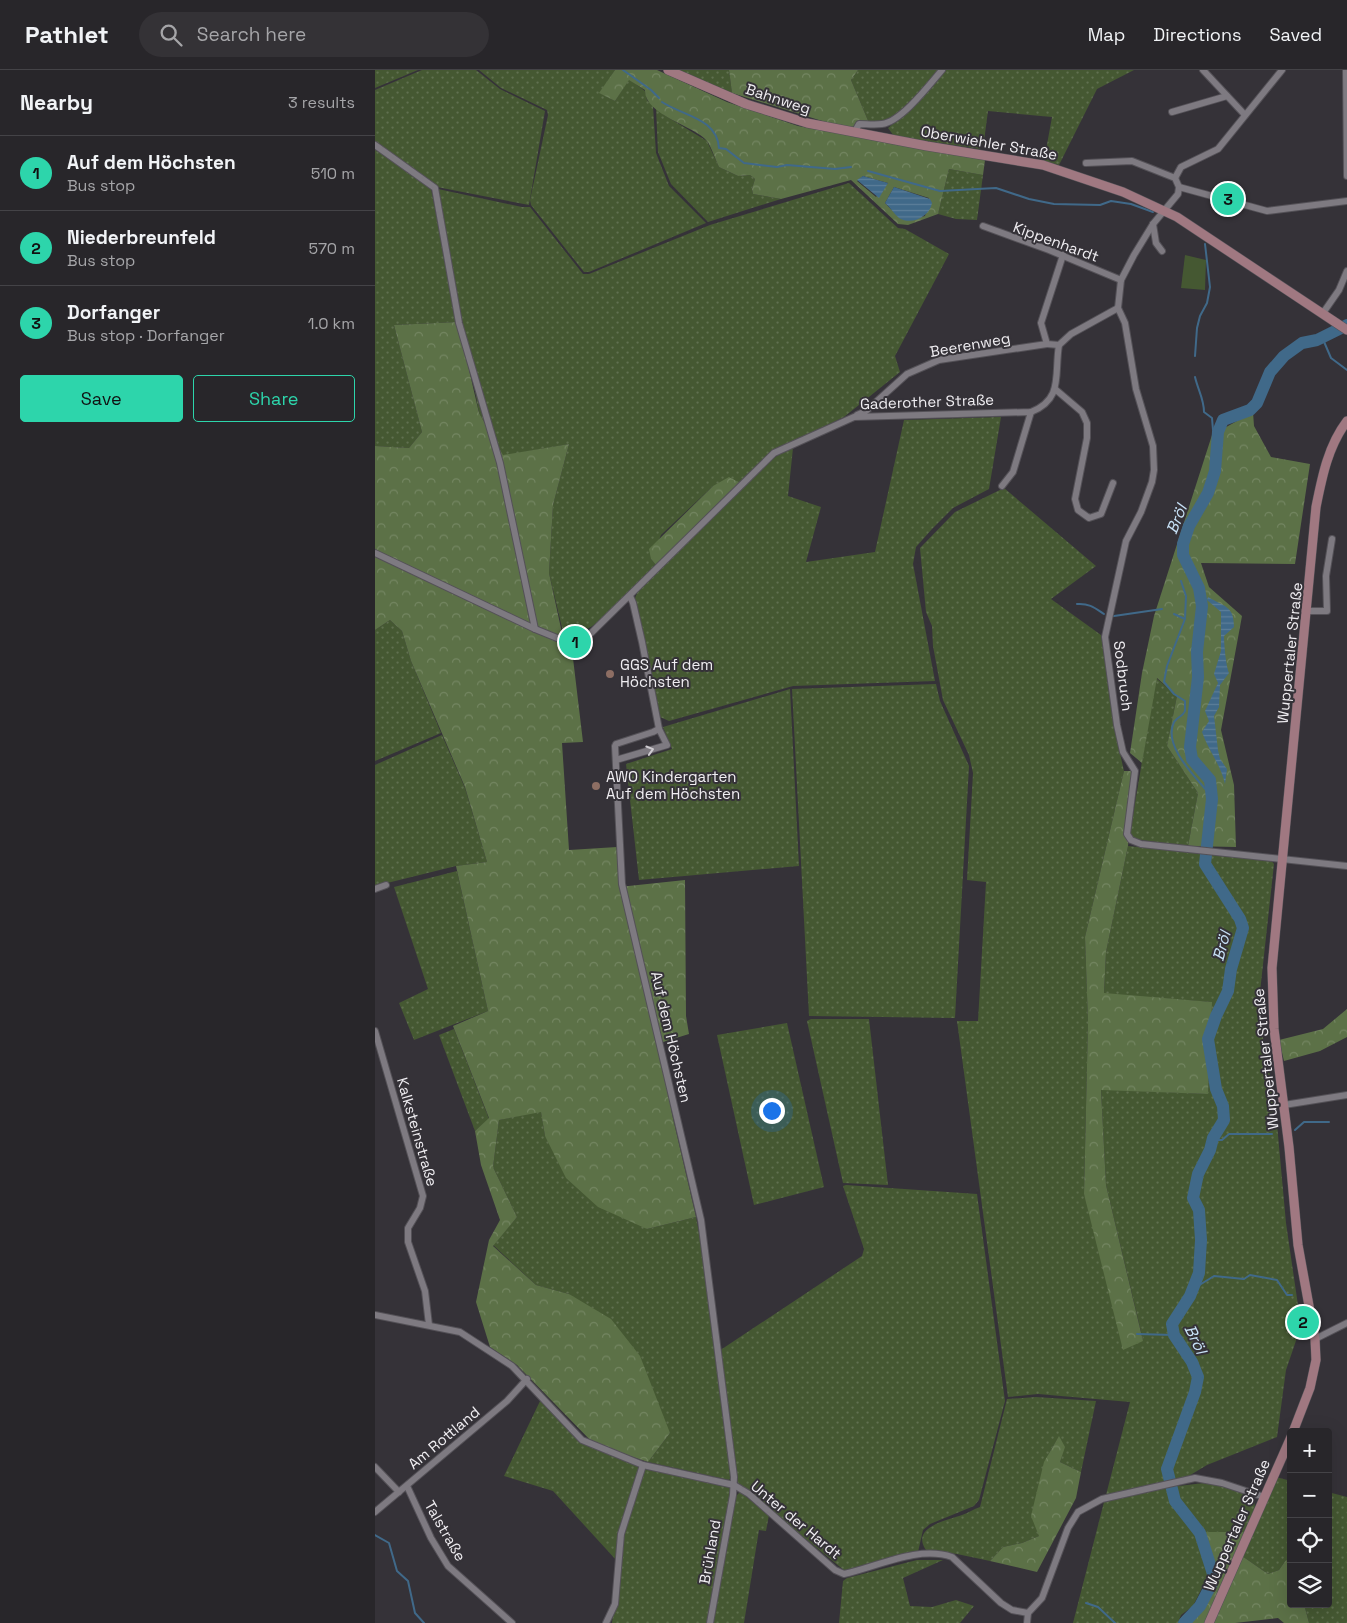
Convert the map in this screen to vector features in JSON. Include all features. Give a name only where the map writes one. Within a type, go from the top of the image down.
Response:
[{"type":"main road","name":"Bahnweg","points":[[668,70],[746,104],[807,124],[854,133]]},
{"type":"main road","name":"Oberwiehler Straße","points":[[854,133],[1043,165],[1123,192],[1165,210],[1347,330]]},
{"type":"main road","name":"Wuppertaler Straße","points":[[1294,1428],[1314,1370],[1316,1360],[1315,1339],[1297,1245],[1272,998],[1272,968],[1317,507],[1322,476],[1334,443],[1347,420]]},
{"type":"main road","name":"Wuppertaler Straße","points":[[1209,1623],[1287,1446]]},
{"type":"street","points":[[854,133],[859,124],[884,124],[896,117],[917,100],[942,70]]},
{"type":"street","points":[[1203,70],[1245,115]]},
{"type":"street","points":[[1175,178],[1181,167],[1218,149],[1281,70]]},
{"type":"street","points":[[1346,70],[1347,176]]},
{"type":"street","points":[[1172,112],[1227,96]]},
{"type":"street","points":[[375,145],[435,188],[459,323],[500,463],[535,629]]},
{"type":"street","points":[[1002,486],[1013,472],[1031,412],[1049,402],[1055,389],[1059,345],[1071,334],[1118,308],[1121,280],[1153,224],[1178,194],[1179,188],[1175,178],[1132,160],[1086,163]]},
{"type":"street","points":[[1179,188],[1267,210],[1347,201]]},
{"type":"street","points":[[1153,224],[1156,243],[1162,251]]},
{"type":"street","name":"Kippenhardt","points":[[983,226],[1063,255],[1121,280]]},
{"type":"street","points":[[1047,344],[1041,323],[1063,255]]},
{"type":"street","points":[[1323,313],[1339,290],[1347,272]]},
{"type":"street","name":"Sodbruch","points":[[1118,308],[1125,323],[1136,389],[1153,446],[1154,470],[1152,482],[1141,512],[1127,541],[1105,637],[1117,725],[1123,752],[1135,771],[1127,834],[1131,840],[1141,844],[1347,866]]},
{"type":"street","name":"Beerenweg","points":[[854,417],[866,410],[907,374],[939,360],[1047,344],[1059,345]]},
{"type":"street","points":[[1055,389],[1082,412],[1087,423],[1087,438],[1075,499],[1077,510],[1089,518],[1101,514],[1113,483]]},
{"type":"street","name":"Gaderother Straße","points":[[535,629],[562,640],[581,643],[774,453],[854,417],[1031,412]]},
{"type":"street","points":[[1308,611],[1327,611],[1326,576],[1332,539]]},
{"type":"street","points":[[375,553],[535,629]]},
{"type":"street","points":[[616,760],[667,745],[659,728],[633,602],[629,596]]},
{"type":"street","name":"Auf dem Höchsten","points":[[659,728],[653,732],[616,744],[622,884],[701,1220],[734,1485]]},
{"type":"street","points":[[375,889],[386,886]]},
{"type":"street","name":"Kalksteinstraße","points":[[375,1031],[378,1055],[423,1196],[420,1208],[408,1228],[409,1242],[425,1291],[429,1325]]},
{"type":"street","points":[[1284,1106],[1347,1096]]},
{"type":"street","points":[[375,1315],[460,1332],[512,1366],[527,1379],[583,1440],[643,1465],[734,1485]]},
{"type":"street","points":[[1315,1339],[1347,1324]]},
{"type":"street","name":"Am Rottland","points":[[375,1512],[507,1401],[527,1379]]},
{"type":"street","points":[[606,1623],[615,1604],[621,1534],[643,1465]]},
{"type":"street","points":[[375,1467],[399,1492]]},
{"type":"street","points":[[1027,1623],[1028,1613],[1041,1598],[1068,1528],[1078,1512],[1102,1499],[1195,1478],[1222,1482],[1264,1497]]},
{"type":"street","name":"Unter der Hardt","points":[[734,1485],[749,1494],[835,1570],[844,1574],[903,1558],[943,1553],[952,1557],[1001,1604],[1012,1610],[1028,1613]]},
{"type":"street","name":"Brühland","points":[[710,1623],[734,1485]]},
{"type":"street","name":"Talstraße","points":[[407,1486],[431,1538],[448,1566],[512,1623]]},
{"type":"green space","points":[[375,70],[418,70],[375,88]]},
{"type":"green space","points":[[422,70],[476,70],[500,89],[545,111],[529,205],[437,187],[375,142],[375,90]]},
{"type":"green space","points":[[479,70],[615,70],[600,93],[615,101],[629,79],[645,91],[647,100],[653,106],[656,153],[669,186],[706,223],[589,272],[584,272],[531,205],[530,200],[548,115],[547,110],[501,88]]},
{"type":"green space","points":[[615,70],[657,70],[727,102],[798,126],[985,160],[983,175],[949,169],[938,214],[908,225],[898,224],[851,180],[781,199],[753,194],[752,189],[755,179],[750,175],[738,176],[719,167],[707,141],[661,113],[647,99],[645,90],[629,80],[615,101],[599,93]],"holes":[[[863,176],[888,183],[876,197],[857,181]],[[894,187],[929,198],[925,216],[906,219],[895,213],[885,203]]]},
{"type":"green space","points":[[679,70],[729,70],[732,93]]},
{"type":"green space","points":[[729,70],[858,70],[851,80],[869,123],[851,130],[732,93]]},
{"type":"green space","points":[[858,70],[940,70],[909,105],[885,122],[869,123],[851,80]]},
{"type":"green space","points":[[944,70],[1134,70],[1097,89],[1059,165],[1044,161],[1052,117],[988,111],[984,141],[980,149],[894,136],[888,128],[916,104]]},
{"type":"green space","points":[[656,108],[664,115],[707,141],[719,167],[738,176],[750,175],[755,179],[752,189],[753,194],[781,199],[708,222],[671,184],[658,152]]},
{"type":"green space","points":[[375,148],[431,189],[458,322],[394,325],[422,432],[409,448],[375,446]]},
{"type":"green space","points":[[949,169],[983,175],[977,220],[956,219],[938,214]]},
{"type":"green space","points":[[849,183],[898,228],[905,229],[949,254],[895,356],[900,372],[844,417],[777,449],[740,483],[713,486],[661,535],[651,559],[656,565],[626,598],[603,619],[590,627],[578,633],[564,636],[549,573],[553,505],[569,444],[503,456],[479,413],[438,189],[522,207],[530,207],[583,274],[589,274],[710,225]]},
{"type":"green space","points":[[1185,255],[1206,260],[1205,290],[1181,288]]},
{"type":"green space","points":[[458,322],[479,413],[503,455],[569,444],[553,505],[549,573],[562,633],[572,650],[583,742],[562,743],[569,850],[617,847],[619,887],[685,880],[686,1016],[689,1034],[660,1043],[672,1114],[696,1217],[647,1229],[598,1207],[566,1178],[545,1136],[541,1112],[499,1120],[493,1167],[517,1217],[493,1246],[536,1285],[569,1294],[611,1319],[640,1356],[670,1433],[648,1462],[594,1444],[517,1365],[490,1347],[476,1302],[489,1240],[500,1220],[481,1165],[475,1131],[489,1118],[453,1026],[488,1011],[456,866],[487,862],[465,787],[411,661],[402,631],[390,620],[375,630],[375,446],[409,448],[422,432],[394,325]]},
{"type":"green space","points":[[1253,412],[1254,426],[1271,457],[1310,464],[1295,564],[1201,563],[1209,587],[1242,616],[1221,730],[1234,785],[1236,847],[1188,846],[1198,793],[1167,746],[1177,696],[1157,678],[1142,763],[1130,753],[1142,673],[1154,616],[1212,435]]},
{"type":"green space","points":[[1001,417],[989,489],[953,508],[916,547],[913,564],[935,681],[793,686],[669,721],[660,717],[635,598],[638,591],[767,463],[781,453],[793,448],[788,496],[821,507],[806,562],[875,552],[904,420]]},
{"type":"green space","points":[[729,477],[740,483],[656,565],[651,559],[649,549],[713,486]]},
{"type":"green space","points":[[1004,488],[1096,566],[1051,599],[1101,635],[1116,736],[1124,771],[1085,937],[1088,1022],[1084,1194],[1143,1340],[1106,1185],[1101,1089],[1208,1094],[1211,1002],[1104,994],[1106,952],[1128,846],[1271,860],[1274,864],[1260,992],[1260,1022],[1275,1102],[1286,1223],[1301,1326],[1286,1370],[1277,1437],[1207,1465],[1187,1477],[1106,1495],[1130,1402],[1038,1394],[1008,1397],[957,1021],[978,1021],[986,882],[967,880],[973,773],[969,755],[943,700],[933,646],[932,626],[926,612],[920,548],[955,512]]},
{"type":"green space","points":[[390,620],[402,631],[411,661],[441,733],[375,761],[375,630]]},
{"type":"green space","points":[[1156,678],[1177,696],[1167,746],[1198,793],[1188,846],[1133,839],[1130,833]]},
{"type":"green space","points":[[936,684],[940,701],[969,766],[955,1018],[809,1016],[792,689]]},
{"type":"green space","points":[[790,689],[799,866],[639,880],[626,764],[672,749],[663,727]]},
{"type":"green space","points":[[442,735],[465,788],[487,862],[456,866],[375,886],[375,765]]},
{"type":"green space","points":[[1124,771],[1135,771],[1128,846],[1106,952],[1104,993],[1212,1002],[1208,1094],[1101,1090],[1106,1185],[1143,1341],[1123,1350],[1084,1194],[1088,1022],[1085,937]]},
{"type":"green space","points":[[457,871],[488,1011],[414,1040],[399,1003],[428,989],[394,887]]},
{"type":"green space","points":[[1347,1009],[1347,1037],[1320,1051],[1284,1061],[1279,1040],[1323,1029]]},
{"type":"green space","points":[[811,1019],[869,1019],[888,1185],[843,1183],[807,1021]]},
{"type":"green space","points":[[787,1023],[824,1187],[754,1205],[717,1035]]},
{"type":"green space","points":[[454,1029],[489,1119],[475,1131],[439,1035]]},
{"type":"green space","points":[[541,1111],[545,1136],[647,1229],[696,1217],[706,1270],[732,1476],[729,1480],[648,1462],[670,1433],[569,1294],[536,1285],[493,1245],[517,1217],[493,1167],[499,1120]]},
{"type":"green space","points":[[843,1186],[977,1194],[1005,1401],[979,1500],[974,1506],[930,1524],[923,1530],[918,1552],[845,1571],[736,1480],[719,1351],[862,1256],[864,1249]]},
{"type":"green space","points":[[1036,1397],[1096,1401],[1081,1472],[1060,1462],[1064,1447],[1059,1437],[1051,1449],[1042,1472],[1040,1484],[1038,1508],[1039,1536],[1022,1543],[1003,1547],[990,1561],[926,1550],[922,1542],[927,1530],[940,1522],[980,1507],[1007,1399]]},
{"type":"green space","points":[[541,1399],[581,1442],[640,1466],[617,1561],[553,1491],[504,1476]]},
{"type":"green space","points":[[1059,1436],[1065,1447],[1060,1462],[1081,1472],[1076,1498],[1037,1572],[990,1561],[1003,1547],[1022,1543],[1039,1536],[1031,1516],[1044,1462]]},
{"type":"green space","points":[[644,1469],[727,1485],[732,1490],[708,1623],[612,1623],[623,1539]]},
{"type":"green space","points":[[1276,1477],[1287,1480],[1287,1560],[1279,1570],[1268,1574],[1242,1556]]},
{"type":"green space","points":[[1204,1483],[1221,1485],[1254,1497],[1255,1509],[1245,1532],[1203,1532],[1197,1543],[1205,1558],[1208,1576],[1193,1606],[1181,1615],[1178,1623],[1073,1623],[1104,1502],[1170,1487]]},
{"type":"green space","points":[[740,1492],[769,1515],[766,1531],[759,1530],[744,1623],[711,1623],[735,1497]]},
{"type":"green space","points":[[1332,1493],[1347,1497],[1347,1623],[1309,1623],[1305,1608],[1332,1608]]},
{"type":"green space","points":[[1203,1532],[1245,1532],[1205,1623],[1178,1623],[1195,1603],[1208,1577],[1208,1569],[1197,1542],[1197,1537]]},
{"type":"green space","points":[[1242,1556],[1268,1574],[1279,1570],[1287,1560],[1287,1608],[1305,1608],[1309,1623],[1284,1623],[1278,1618],[1235,1623],[1214,1623]]},
{"type":"green space","points":[[917,1560],[943,1560],[903,1578],[910,1606],[932,1607],[956,1600],[974,1606],[960,1623],[839,1623],[843,1581],[847,1578]]},
{"type":"water","points":[[863,176],[888,183],[879,198],[857,180]]},
{"type":"water","points":[[894,187],[930,199],[932,203],[931,208],[924,216],[915,220],[909,221],[899,218],[885,203]]},
{"type":"water","points":[[1208,597],[1224,605],[1230,611],[1234,620],[1234,627],[1224,636],[1229,673],[1220,685],[1219,707],[1214,716],[1220,759],[1227,769],[1225,784],[1221,770],[1202,732],[1209,721],[1205,711],[1218,683],[1214,674],[1221,651],[1221,612],[1207,600]]},
{"type":"waterway","points":[[623,70],[659,98]]},
{"type":"waterway","points":[[662,102],[706,124],[717,138],[719,148],[726,149],[744,163],[777,167],[787,165],[835,169],[851,167]]},
{"type":"waterway","points":[[868,171],[940,191],[996,188],[1029,199],[1054,204],[1100,205],[1111,201],[1131,204],[1153,212]]},
{"type":"waterway","points":[[1195,356],[1197,328],[1200,316],[1207,303],[1210,287],[1205,244]]},
{"type":"waterway","name":"Bröl","points":[[1184,1623],[1200,1606],[1212,1583],[1213,1574],[1200,1533],[1175,1501],[1167,1469],[1195,1392],[1198,1377],[1192,1362],[1174,1335],[1172,1324],[1190,1296],[1199,1273],[1201,1240],[1199,1210],[1193,1198],[1198,1174],[1210,1150],[1213,1138],[1224,1120],[1223,1106],[1216,1089],[1208,1039],[1228,991],[1231,969],[1243,928],[1240,919],[1205,864],[1212,799],[1210,780],[1192,759],[1190,747],[1198,677],[1197,652],[1202,606],[1199,588],[1183,555],[1183,544],[1189,526],[1208,493],[1215,471],[1218,432],[1223,420],[1250,410],[1257,403],[1270,372],[1284,356],[1302,343],[1317,340],[1347,325]]},
{"type":"waterway","points":[[1322,337],[1331,358],[1347,370]]},
{"type":"waterway","points":[[1195,377],[1204,412],[1212,418],[1213,430],[1218,434]]},
{"type":"waterway","points":[[1181,581],[1186,596],[1185,619]]},
{"type":"waterway","points":[[1077,604],[1088,605],[1104,614]]},
{"type":"waterway","points":[[1114,616],[1162,609]]},
{"type":"waterway","points":[[1174,614],[1185,619],[1167,666],[1164,682],[1174,694],[1185,701],[1185,711],[1174,722],[1173,742],[1183,762],[1212,797]]},
{"type":"waterway","points":[[1295,1130],[1304,1122],[1329,1122]]},
{"type":"waterway","points":[[1212,1140],[1222,1140],[1229,1134],[1272,1134]]},
{"type":"waterway","points":[[1193,1289],[1214,1276],[1244,1279],[1250,1275],[1277,1280],[1287,1295],[1292,1295]]},
{"type":"waterway","points":[[1137,1334],[1174,1335]]},
{"type":"waterway","points":[[375,1535],[389,1543],[397,1571],[408,1581],[415,1613],[424,1623]]},
{"type":"waterway","points":[[1086,1603],[1098,1607],[1115,1623]]},
{"type":"place","name":"Dorfanger","points":[[1228,199]]},
{"type":"place","name":"Auf dem Höchsten","points":[[575,642]]},
{"type":"place","name":"GGS Auf dem Höchsten","points":[[610,674]]},
{"type":"place","name":"AWO Kindergarten Auf dem Höchsten","points":[[596,786]]},
{"type":"place","name":"Niederbreunfeld","points":[[1303,1322]]}]
